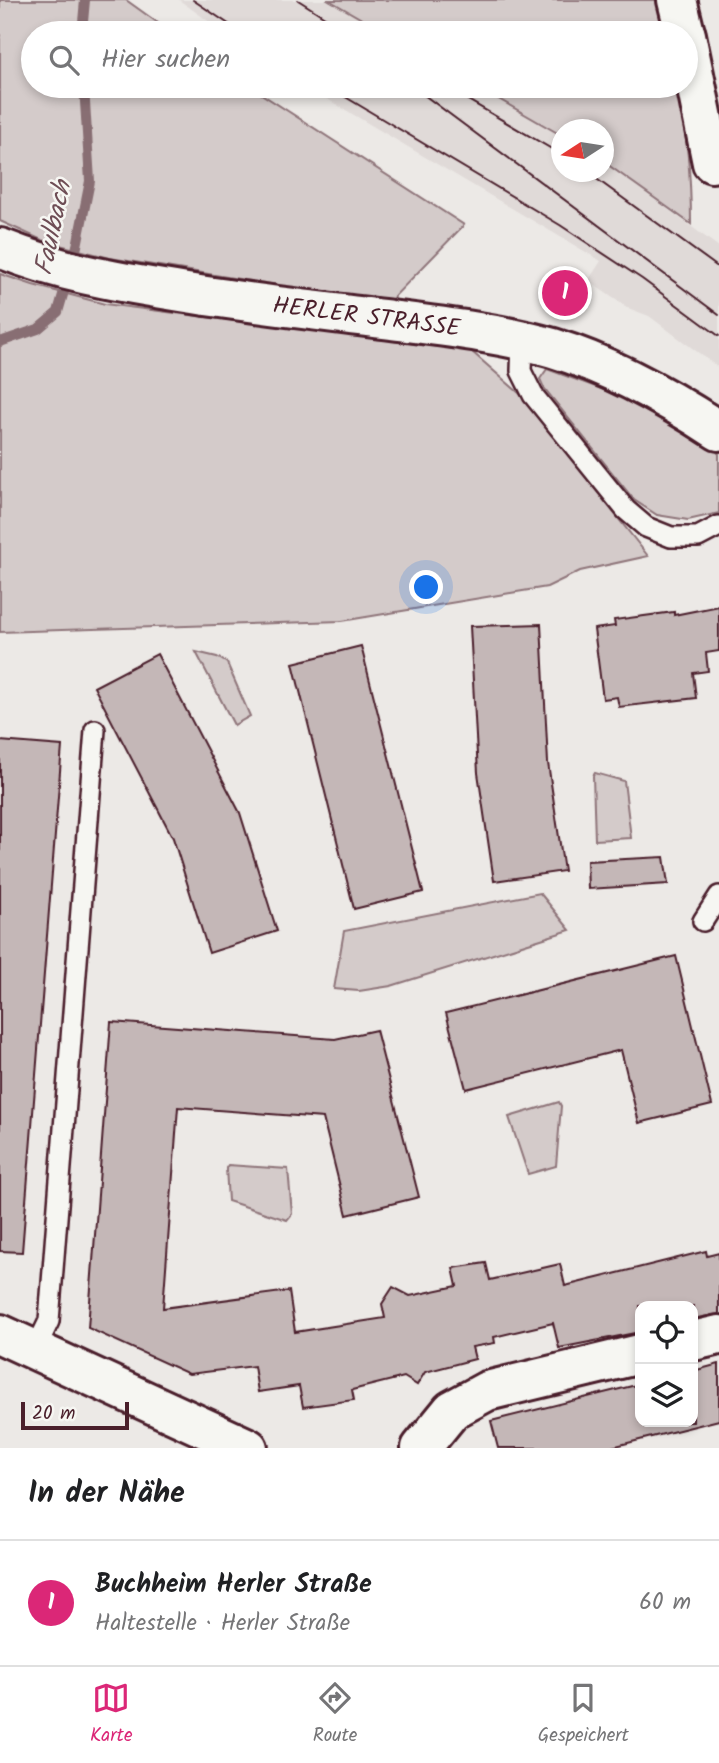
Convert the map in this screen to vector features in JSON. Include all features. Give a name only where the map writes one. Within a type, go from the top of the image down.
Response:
[{"type":"street","points":[[677,0],[683,21]]},
{"type":"street","points":[[698,94],[712,163]]},
{"type":"street","name":"HERLER STRASSE","points":[[0,248],[38,263],[104,280],[231,301],[472,330],[522,340],[556,349],[608,371],[672,401],[719,431]]},
{"type":"street","points":[[0,1334],[248,1448]]},
{"type":"street","points":[[698,1340],[719,1335]]},
{"type":"street","points":[[421,1448],[452,1410],[487,1391],[635,1355]]},
{"type":"lane","points":[[522,340],[522,371],[533,395],[626,510],[646,527],[671,537],[698,537],[719,526]]},
{"type":"lane","points":[[35,1350],[49,1321],[95,730]]},
{"type":"lane","points":[[703,921],[719,896]]},
{"type":"shaded area","points":[[0,0],[126,0],[155,21],[21,21],[21,98],[268,98],[464,225],[388,303],[110,258],[44,241],[0,221]]},
{"type":"shaded area","points":[[179,0],[328,0],[365,21],[208,21]]},
{"type":"shaded area","points":[[329,0],[657,0],[662,21],[365,21]]},
{"type":"shaded area","points":[[325,98],[497,98],[551,129],[551,182],[614,182],[614,169],[719,247],[719,368],[649,316],[628,308],[588,281],[601,261]]},
{"type":"shaded area","points":[[497,98],[679,98],[688,155],[691,224],[614,169],[614,119],[551,119],[551,129]]},
{"type":"shaded area","points":[[0,274],[105,304],[471,351],[519,393],[648,556],[580,571],[547,587],[342,621],[0,632]]},
{"type":"shaded area","points":[[547,369],[615,394],[712,446],[719,454],[719,513],[688,520],[657,515],[634,500],[544,388],[540,379]]},
{"type":"shaded area","points":[[196,652],[217,657],[227,663],[250,716],[234,725]]},
{"type":"shaded area","points":[[595,773],[624,781],[631,838],[595,840]]},
{"type":"shaded area","points":[[540,893],[570,930],[391,986],[359,991],[334,989],[344,931]]},
{"type":"shaded area","points":[[559,1102],[561,1106],[556,1166],[528,1174],[509,1117]]},
{"type":"shaded area","points":[[228,1165],[288,1169],[292,1214],[287,1220],[228,1201]]},
{"type":"building","points":[[719,606],[719,651],[706,653],[708,671],[693,673],[696,698],[619,707],[617,697],[603,699],[594,629],[615,626],[614,620],[674,612],[674,615]]},
{"type":"building","points":[[541,624],[548,763],[564,871],[494,881],[478,773],[470,626]]},
{"type":"building","points":[[361,646],[423,892],[354,909],[293,663]]},
{"type":"building","points":[[157,654],[240,813],[277,931],[209,953],[173,838],[94,687]]},
{"type":"building","points":[[0,741],[62,746],[22,1252],[0,1251]]},
{"type":"building","points":[[664,857],[668,884],[588,889],[587,861]]},
{"type":"building","points":[[676,956],[712,1105],[639,1123],[621,1050],[466,1089],[446,1013]]},
{"type":"building","points":[[111,1022],[335,1039],[376,1030],[419,1197],[347,1215],[323,1118],[178,1107],[163,1308],[289,1291],[295,1332],[385,1318],[382,1304],[393,1287],[410,1296],[457,1286],[453,1268],[486,1263],[490,1280],[560,1264],[565,1286],[706,1251],[707,1256],[719,1253],[719,1314],[698,1318],[698,1301],[635,1301],[635,1333],[559,1348],[553,1323],[494,1337],[495,1343],[472,1347],[475,1359],[425,1372],[417,1385],[404,1377],[352,1390],[354,1400],[303,1407],[299,1386],[258,1392],[254,1366],[189,1374],[88,1328]]},
{"type":"building","points":[[719,1364],[719,1420],[698,1425],[698,1370]]},
{"type":"building","points":[[635,1385],[635,1427],[691,1427],[608,1448],[498,1448],[491,1421]]},
{"type":"waterway","name":"Faulbach","points":[[83,21],[85,0]]},
{"type":"waterway","name":"Faulbach","points":[[0,342],[38,329],[58,312],[77,246],[90,181],[85,98]]},
{"type":"tram line","points":[[193,0],[224,21]]},
{"type":"tram line","points":[[298,0],[331,21]]},
{"type":"tram line","points":[[347,98],[560,225],[642,279],[719,336]]},
{"type":"tram line","points":[[428,98],[719,315]]},
{"type":"tram line","points":[[465,98],[551,149]]},
{"type":"tram line","points":[[601,182],[719,268]]},
{"type":"place","name":"Buchheim Herler Straße","points":[[565,293]]}]
